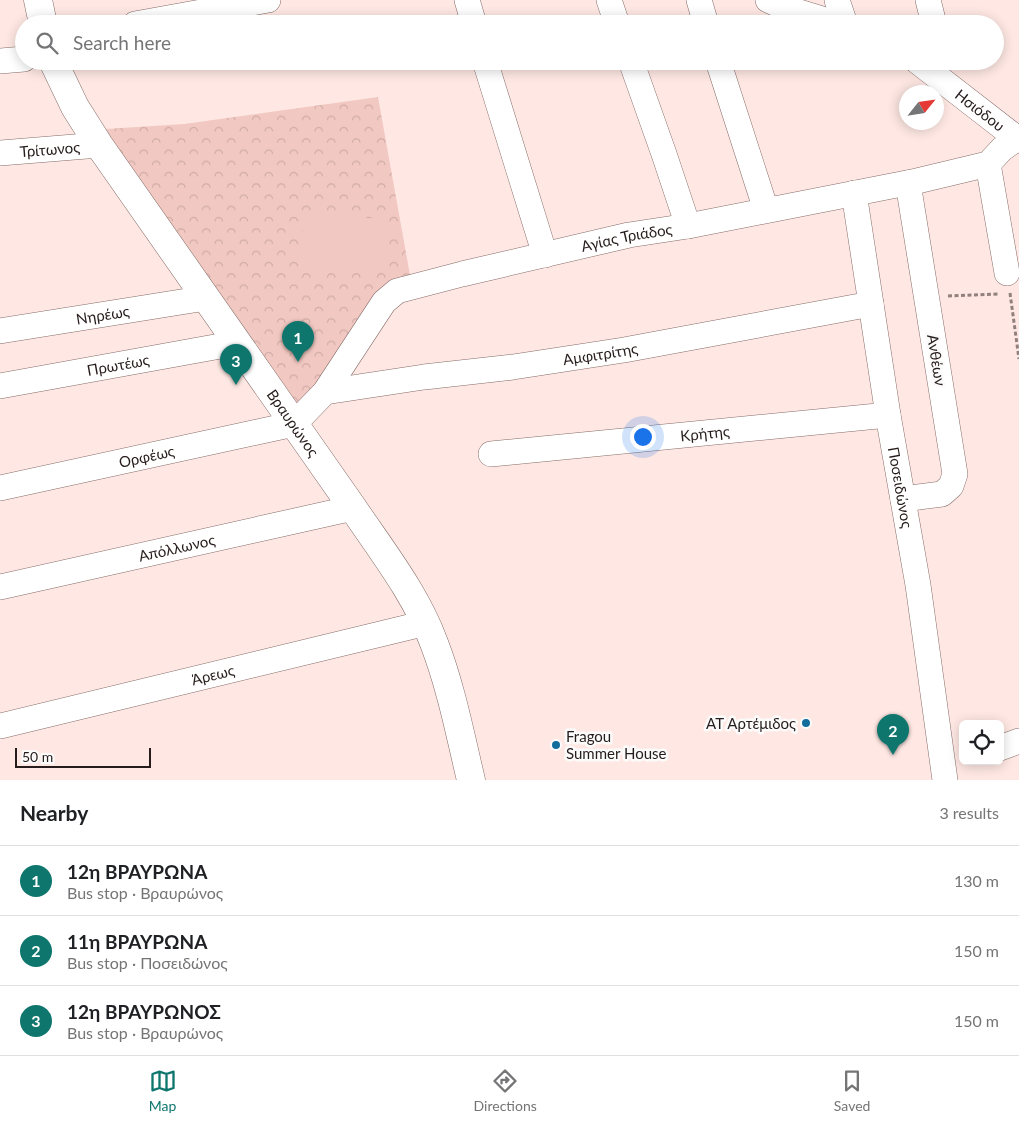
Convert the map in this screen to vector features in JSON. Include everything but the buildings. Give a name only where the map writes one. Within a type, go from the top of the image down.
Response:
[{"type":"main road","points":[[38,0],[41,15]]},
{"type":"main road","name":"Βραυρώνος","points":[[57,70],[75,107],[99,145],[353,508],[398,575],[426,623],[435,643],[448,688],[471,780]]},
{"type":"street","points":[[467,0],[471,15]]},
{"type":"street","points":[[609,0],[614,15]]},
{"type":"street","points":[[699,0],[703,15]]},
{"type":"street","points":[[768,0],[809,15]]},
{"type":"street","points":[[837,0],[842,15]]},
{"type":"street","points":[[928,0],[932,15]]},
{"type":"street","points":[[181,15],[253,1]]},
{"type":"street","points":[[0,61],[15,59]]},
{"type":"street","points":[[489,70],[545,255]]},
{"type":"street","points":[[634,70],[688,226]]},
{"type":"street","points":[[721,70],[766,210]]},
{"type":"street","name":"Ησιόδου","points":[[928,70],[1018,138]]},
{"type":"street","points":[[946,70],[950,88]]},
{"type":"street","points":[[1008,283],[988,164],[1018,138]]},
{"type":"street","name":"Τρίτωνος","points":[[0,153],[99,145]]},
{"type":"street","name":"Αγίας Τριάδος","points":[[294,424],[325,392],[384,302],[398,291],[629,235],[688,226],[988,164]]},
{"type":"street","name":"Ανθέων","points":[[903,499],[942,494],[951,486],[955,474],[908,182]]},
{"type":"street","name":"Ποσειδώνος","points":[[854,193],[888,415],[951,770]]},
{"type":"street","name":"Νηρέως","points":[[0,331],[206,298]]},
{"type":"street","name":"Αμφιτρίτης","points":[[325,392],[624,350],[872,304]]},
{"type":"street","name":"Πρωτέως","points":[[0,386],[237,343]]},
{"type":"street","name":"Κρήτης","points":[[490,454],[888,415]]},
{"type":"street","name":"Ορφέως","points":[[0,488],[294,424]]},
{"type":"street","name":"Απόλλωνος","points":[[0,588],[353,508]]},
{"type":"street","name":"Άρεως","points":[[0,726],[426,623]]},
{"type":"street","points":[[1004,747],[1019,741]]},
{"type":"path","points":[[928,298],[1008,283],[1019,359]]},
{"type":"green space","points":[[378,97],[410,275],[294,424],[89,130],[184,124]]},
{"type":"green space","points":[[303,215],[387,219],[387,272],[301,265]]},
{"type":"place","name":"12η ΒΡΑΥΡΩΝΑ","points":[[298,362]]},
{"type":"place","name":"12η ΒΡΑΥΡΩΝΟΣ","points":[[236,385]]},
{"type":"place","name":"ΑΤ Αρτέμιδος","points":[[806,723]]},
{"type":"place","name":"Fragou Summer House","points":[[556,745]]},
{"type":"place","name":"11η ΒΡΑΥΡΩΝΑ","points":[[893,755]]}]
